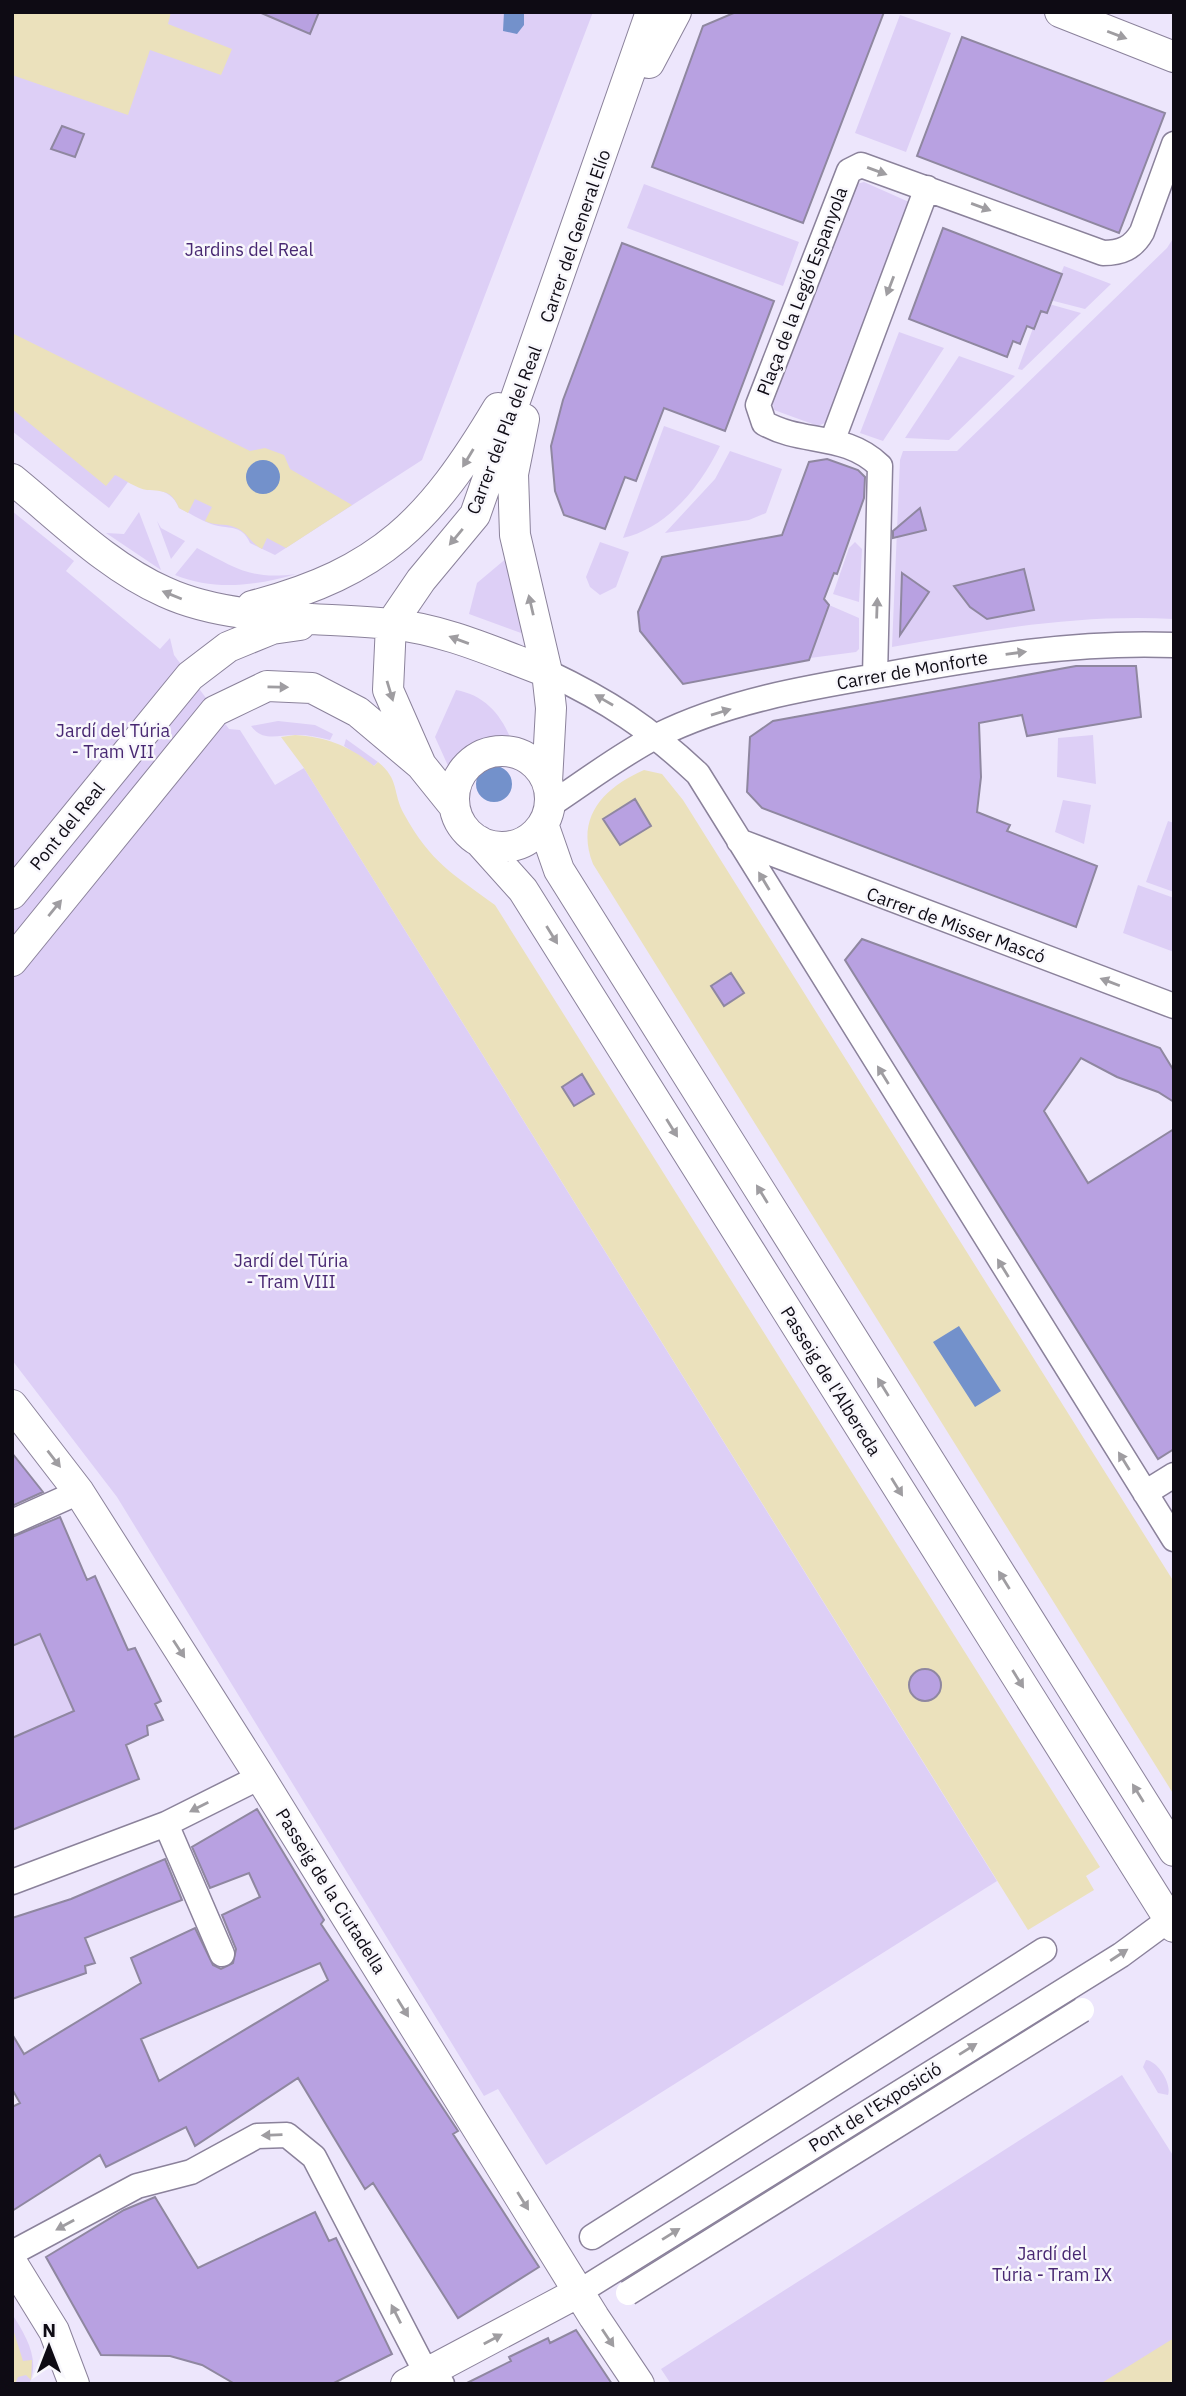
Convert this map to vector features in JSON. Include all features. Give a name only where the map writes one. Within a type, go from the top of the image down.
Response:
[{"type":"main road","name":"Carrer del General Elío","points":[[540,336],[651,12]]},
{"type":"main road","name":"Carrer del General Elío","points":[[609,137],[676,12]]},
{"type":"main road","points":[[1060,12],[1174,57]]},
{"type":"main road","name":"Carrer del Pla del Real","points":[[238,610],[291,596],[366,562],[418,519],[461,470],[540,336]]},
{"type":"main road","name":"Carrer del Pla del Real","points":[[391,624],[421,580],[475,515],[540,336]]},
{"type":"main road","name":"Carrer del Pla del Real","points":[[540,336],[513,474],[515,535],[547,672],[551,708],[547,804]]},
{"type":"main road","points":[[12,479],[124,570],[188,601],[321,621],[391,624],[448,636],[547,672]]},
{"type":"main road","name":"Pont del Real","points":[[12,894],[190,676],[239,643],[272,629],[321,621]]},
{"type":"main road","points":[[391,624],[388,690],[421,765]]},
{"type":"main road","points":[[12,961],[215,711],[267,685],[313,688],[358,712],[421,765],[454,806],[467,832],[479,841],[496,847],[514,845],[531,837],[547,804]]},
{"type":"main road","points":[[454,806],[456,785],[466,766],[490,752],[518,753],[531,760],[547,804],[559,870],[1174,1851]]},
{"type":"main road","name":"Passeig de l'Albereda","points":[[479,841],[523,890],[1172,1921]]},
{"type":"main road","name":"Passeig de la Ciutadella","points":[[12,1405],[79,1492],[261,1777],[579,2292],[639,2384]]},
{"type":"main road","points":[[12,2263],[54,2332],[74,2384]]},
{"type":"main road","points":[[406,2384],[437,2377],[579,2292]]},
{"type":"street","name":"Plaça de la Legió Espanyola","points":[[875,676],[882,477],[880,466],[874,460],[832,439],[793,435],[764,424],[758,405],[849,171],[862,165],[1103,253],[1115,253],[1136,242],[1142,232],[1174,145]]},
{"type":"street","points":[[832,439],[927,188]]},
{"type":"street","name":"Carrer de Monforte","points":[[657,736],[787,691],[1053,647],[1116,643],[1174,645]]},
{"type":"street","points":[[547,672],[604,700],[657,736],[698,774],[1174,1539]]},
{"type":"street","points":[[547,804],[657,736]]},
{"type":"street","name":"Carrer de Misser Mascó","points":[[739,841],[1174,1006]]},
{"type":"street","points":[[1145,1493],[1174,1475]]},
{"type":"street","points":[[12,1522],[79,1492]]},
{"type":"street","points":[[12,1882],[166,1824],[261,1777]]},
{"type":"street","points":[[166,1824],[222,1954]]},
{"type":"street","name":"Pont de l'Exposició","points":[[579,2292],[1172,1921]]},
{"type":"street","points":[[593,2237],[1044,1950]]},
{"type":"street","name":"Pont de l'Exposició","points":[[628,2293],[1082,2010]]},
{"type":"street","points":[[12,2253],[137,2186],[191,2172],[257,2136],[287,2135],[314,2157],[420,2361],[437,2377]]},
{"type":"green space","name":"Jardins del Real","points":[[12,12],[593,12],[422,460],[275,555],[250,543],[243,532],[211,524],[179,508],[170,495],[157,490],[128,482],[109,508],[12,431]]},
{"type":"green space","points":[[900,15],[951,33],[906,152],[855,133]]},
{"type":"green space","points":[[864,182],[909,202],[827,422],[818,426],[774,410],[773,404],[857,184]]},
{"type":"green space","points":[[644,184],[799,242],[783,286],[627,228]]},
{"type":"green space","points":[[1174,237],[1174,619],[1067,621],[998,629],[892,647],[900,460],[903,451],[957,451],[1167,248]]},
{"type":"green space","points":[[1064,266],[1111,284],[1085,309],[1050,300]]},
{"type":"green space","points":[[1049,304],[1081,313],[1022,370],[1018,369],[1040,309]]},
{"type":"green space","points":[[899,332],[944,348],[883,441],[860,433]]},
{"type":"green space","points":[[959,356],[1015,376],[949,440],[905,438]]},
{"type":"green space","points":[[664,426],[720,446],[703,476],[681,503],[654,525],[623,538]]},
{"type":"green space","points":[[730,451],[782,469],[766,513],[749,520],[665,533],[715,479]]},
{"type":"green space","name":"Jardí del Túria - Tram VIII","points":[[12,511],[74,561],[66,571],[160,649],[170,638],[174,655],[229,729],[240,730],[275,785],[304,768],[997,1881],[546,2165],[498,2089],[484,2096],[117,1497],[12,1360]]},
{"type":"green space","points":[[139,512],[161,570],[106,533],[124,534]]},
{"type":"green space","points":[[157,521],[161,528],[185,541],[171,559]]},
{"type":"green space","points":[[600,542],[629,552],[616,587],[600,595],[590,587],[586,577]]},
{"type":"green space","points":[[855,542],[862,549],[859,602],[833,594],[849,548]]},
{"type":"green space","points":[[197,548],[233,567],[255,574],[296,574],[235,585],[205,583],[175,575]]},
{"type":"green space","points":[[508,557],[521,633],[469,614],[477,583]]},
{"type":"green space","points":[[829,605],[859,618],[859,649],[856,652],[810,658]]},
{"type":"green space","points":[[456,690],[475,696],[490,707],[502,721],[511,739],[493,738],[476,743],[449,768],[435,737]]},
{"type":"green space","points":[[278,721],[315,725],[333,734],[330,740],[301,735],[267,736],[251,726]]},
{"type":"green space","points":[[1093,735],[1096,784],[1057,777],[1058,738]]},
{"type":"green space","points":[[346,739],[378,762],[374,766],[344,746]]},
{"type":"green space","points":[[1063,800],[1091,805],[1084,844],[1055,832]]},
{"type":"green space","points":[[1168,821],[1174,823],[1174,892],[1146,882]]},
{"type":"green space","points":[[1138,885],[1174,898],[1174,952],[1123,933]]},
{"type":"green space","points":[[40,1634],[74,1711],[12,1738],[12,1646]]},
{"type":"green space","points":[[1146,2060],[1155,2064],[1163,2074],[1168,2085],[1168,2095],[1158,2093],[1143,2067]]},
{"type":"green space","name":"Jardí del Túria - Tram IX","points":[[1122,2075],[1174,2157],[1174,2384],[671,2384],[661,2369]]},
{"type":"green space","points":[[12,2314],[30,2348],[33,2366],[29,2384],[12,2384]]},
{"type":"sand","points":[[12,12],[171,12],[168,24],[232,49],[221,75],[150,50],[128,115],[12,75]]},
{"type":"sand","points":[[12,333],[250,451],[265,448],[284,455],[290,469],[352,505],[286,548],[267,538],[262,549],[238,529],[205,521],[212,507],[195,499],[188,513],[179,508],[167,493],[143,489],[115,475],[106,486],[12,409]]},
{"type":"sand","points":[[295,735],[327,740],[347,748],[374,766],[378,762],[390,775],[400,806],[424,845],[444,866],[495,905],[1100,1867],[1086,1876],[1094,1890],[1028,1930],[304,768],[281,737]],"holes":[[[582,1074],[594,1093],[574,1106],[562,1087]]]},
{"type":"sand","points":[[644,770],[662,774],[683,800],[1174,1582],[1174,1795],[593,864],[588,847],[590,819],[605,796],[629,777]],"holes":[[[635,799],[651,826],[621,845],[604,819]],[[731,973],[744,993],[724,1006],[711,986]]]},
{"type":"sand","points":[[12,2326],[23,2361],[32,2360],[31,2380],[26,2375],[18,2377],[15,2384],[12,2384]]},
{"type":"sand","points":[[1174,2338],[1174,2384],[1100,2384]]},
{"type":"water","points":[[504,12],[524,12],[524,25],[517,34],[503,31]]},
{"type":"water","points":[[263,460],[275,465],[280,477],[275,489],[263,494],[251,489],[246,477],[251,465]]},
{"type":"water","points":[[494,766],[507,771],[512,784],[507,797],[494,802],[481,797],[476,784],[481,771]]},
{"type":"water","points":[[959,1326],[1001,1391],[975,1407],[933,1342]]},
{"type":"building","points":[[259,12],[319,12],[310,34]]},
{"type":"building","points":[[736,12],[884,12],[803,223],[652,167],[703,26]]},
{"type":"building","points":[[962,37],[1165,113],[1119,233],[917,156]]},
{"type":"building","points":[[62,126],[84,134],[75,157],[51,149]]},
{"type":"building","points":[[943,228],[1062,274],[1047,313],[1041,311],[1034,329],[1027,326],[1020,344],[1013,341],[1007,357],[909,319]]},
{"type":"building","points":[[622,243],[774,301],[725,431],[664,408],[636,481],[625,477],[605,529],[564,515],[555,491],[551,446],[563,400]]},
{"type":"building","points":[[827,459],[858,470],[865,477],[864,498],[837,574],[834,573],[824,599],[829,605],[809,660],[683,684],[640,631],[638,612],[662,557],[782,535],[809,462]]},
{"type":"building","points":[[920,508],[926,530],[893,538],[893,531]]},
{"type":"building","points":[[1024,569],[1034,610],[987,619],[970,607],[954,586]]},
{"type":"building","points":[[902,573],[929,592],[900,635]]},
{"type":"building","points":[[1076,666],[1136,666],[1141,717],[1027,736],[1022,715],[979,723],[981,777],[977,812],[1010,825],[1007,831],[1097,866],[1076,927],[762,808],[747,792],[750,737],[773,721]]},
{"type":"building","points":[[635,799],[651,826],[620,845],[603,819]]},
{"type":"building","points":[[862,939],[1160,1048],[1174,1071],[1174,1102],[1158,1092],[1117,1077],[1081,1058],[1044,1111],[1088,1183],[1174,1129],[1174,1449],[1158,1459],[845,960]]},
{"type":"building","points":[[731,973],[744,993],[724,1006],[711,986]]},
{"type":"building","points":[[582,1074],[594,1094],[574,1106],[562,1087]]},
{"type":"building","points":[[12,1453],[43,1492],[12,1506]]},
{"type":"building","points":[[60,1517],[87,1580],[95,1576],[128,1650],[135,1648],[161,1701],[155,1704],[163,1720],[147,1726],[148,1735],[126,1745],[139,1779],[12,1830],[12,1738],[74,1711],[40,1634],[12,1646],[12,1537]]},
{"type":"building","points":[[925,1669],[936,1674],[941,1685],[936,1696],[925,1701],[914,1696],[909,1685],[914,1674]]},
{"type":"building","points":[[257,1809],[324,1920],[321,1924],[458,2131],[453,2134],[539,2267],[458,2318],[373,2183],[365,2189],[298,2078],[195,2146],[186,2127],[106,2167],[100,2155],[12,2211],[12,2107],[20,2103],[12,2089],[12,2034],[24,2054],[141,1983],[131,1958],[195,1928],[213,1965],[221,1969],[233,1963],[236,1949],[222,1915],[260,1897],[249,1873],[210,1888],[192,1847]],"holes":[[[320,1963],[328,1980],[159,2081],[141,2039]]]},
{"type":"building","points":[[165,1859],[182,1900],[85,1938],[95,1963],[85,1966],[86,1973],[12,1999],[12,1918],[71,1899]]},
{"type":"building","points":[[155,2197],[198,2268],[315,2212],[329,2241],[336,2238],[392,2354],[332,2384],[235,2384],[202,2365],[170,2356],[101,2355],[46,2257],[124,2210]]},
{"type":"building","points":[[576,2330],[612,2384],[465,2384],[511,2361],[509,2357],[548,2338],[550,2343]]},
{"type":"park label","name":"Jardí del Túria - Tram VII","points":[[113,740]]}]
